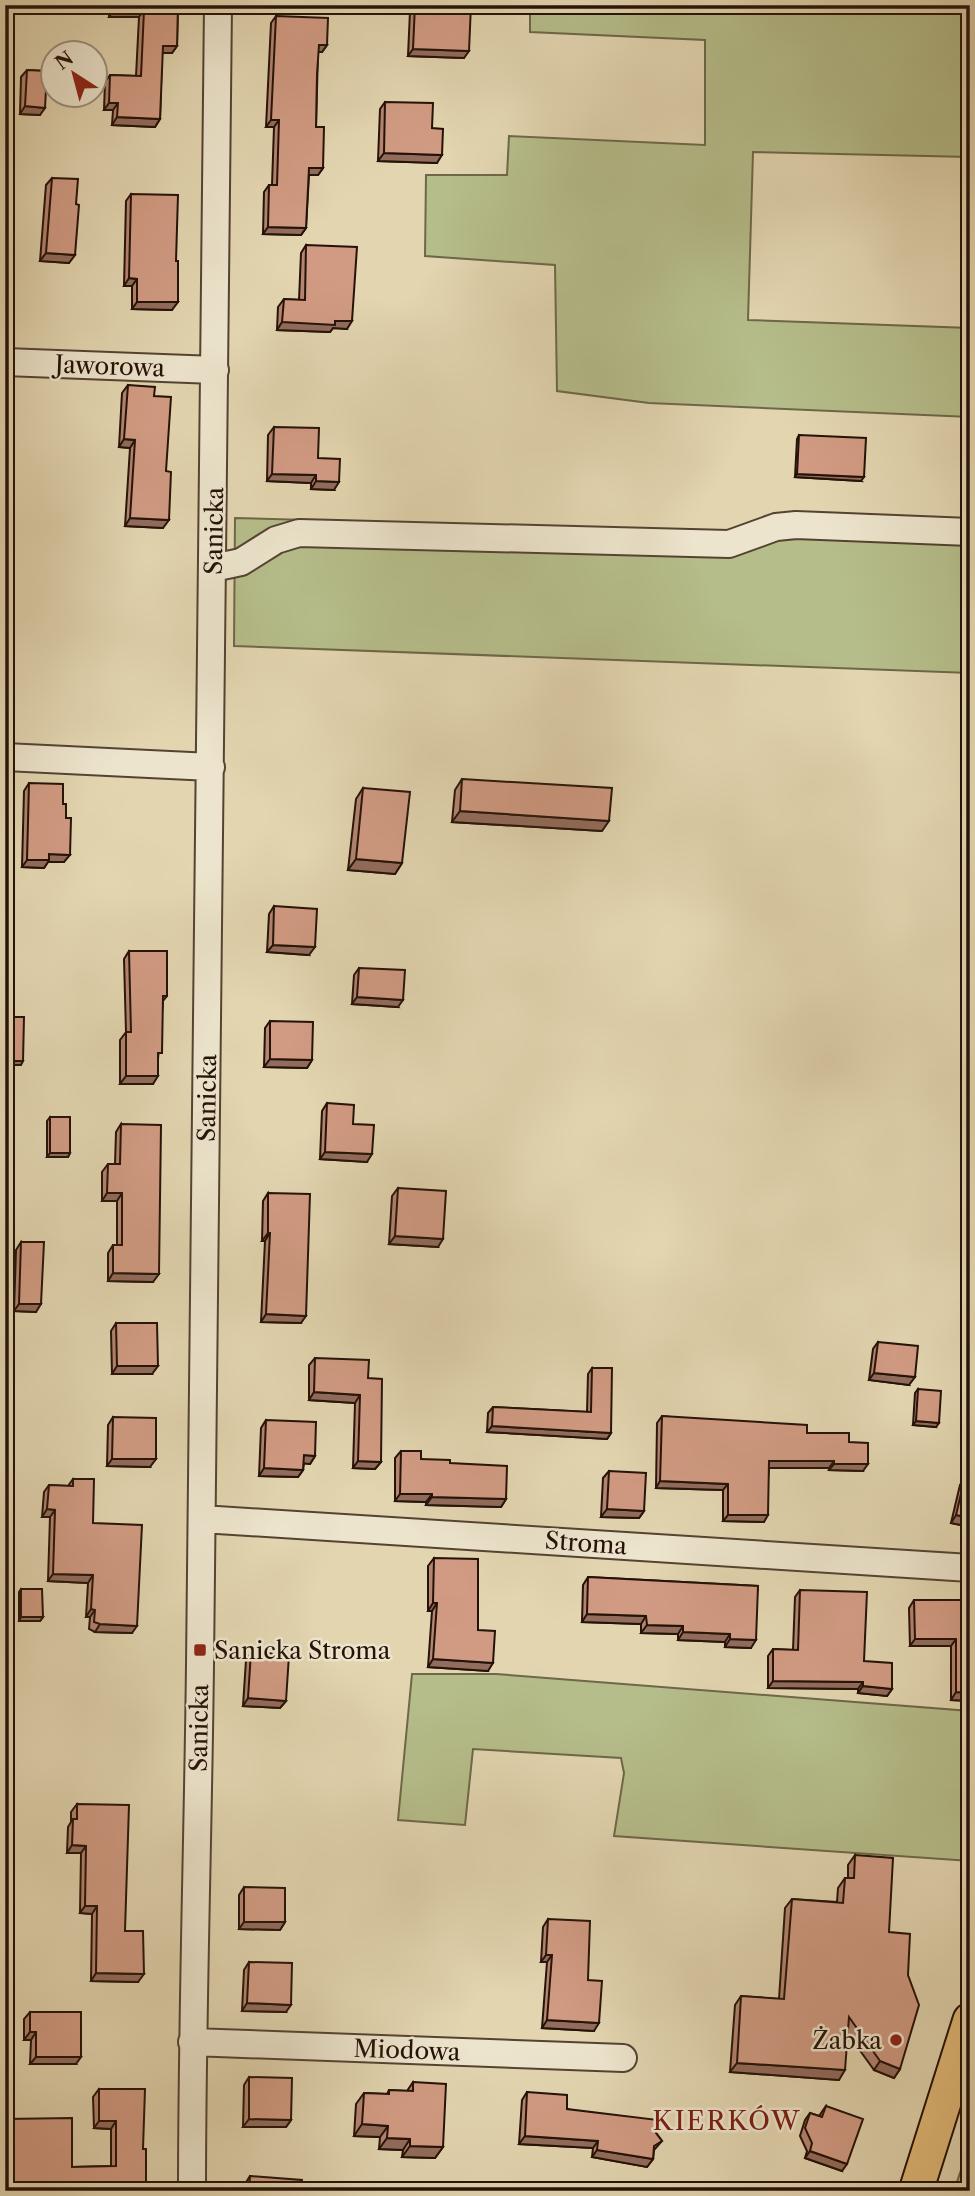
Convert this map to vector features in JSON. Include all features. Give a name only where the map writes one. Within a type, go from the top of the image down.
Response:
[{"type":"main road","points":[[916,2191],[970,2020]]},
{"type":"street","name":"Sanicka","points":[[192,2191],[218,5]]},
{"type":"street","name":"Jaworowa","points":[[5,362],[215,370]]},
{"type":"street","points":[[213,568],[241,562],[276,540],[299,533],[729,544],[776,527],[796,525],[970,532]]},
{"type":"street","points":[[5,757],[211,767]]},
{"type":"street","name":"Stroma","points":[[202,1519],[970,1568]]},
{"type":"street","name":"Miodowa","points":[[192,2042],[623,2058]]},
{"type":"green space","points":[[530,5],[970,5],[970,157],[753,152],[748,320],[970,328],[970,417],[649,403],[557,391],[555,265],[425,256],[426,175],[507,175],[509,136],[705,145],[705,40],[530,32]]},
{"type":"green space","points":[[235,518],[970,538],[970,673],[234,646]]},
{"type":"green space","points":[[412,1674],[496,1674],[970,1711],[970,1861],[614,1836],[624,1773],[621,1758],[473,1749],[465,1825],[398,1820]]},
{"type":"green space","points":[[970,2143],[970,2191],[954,2191]]},
{"type":"building","points":[[114,5],[178,5],[177,46],[163,46],[160,119],[117,117],[118,103],[109,103],[110,75],[141,76],[144,10],[114,10]]},
{"type":"building","points":[[415,5],[471,5],[469,51],[413,49]]},
{"type":"building","points":[[276,16],[328,18],[327,45],[319,45],[317,74],[316,127],[324,127],[323,168],[309,168],[306,228],[268,227],[269,185],[277,185],[279,120],[271,120]]},
{"type":"building","points":[[27,70],[38,71],[38,107],[25,106]]},
{"type":"building","points":[[385,102],[433,103],[432,128],[443,129],[442,155],[384,153]]},
{"type":"building","points":[[52,178],[78,179],[75,255],[46,253]]},
{"type":"building","points":[[131,194],[178,195],[178,302],[137,302],[137,279],[129,278]]},
{"type":"building","points":[[306,245],[357,247],[352,321],[335,321],[335,325],[282,322],[284,299],[305,300]]},
{"type":"building","points":[[5,272],[13,272],[11,312],[5,311]]},
{"type":"building","points":[[128,385],[155,387],[154,396],[171,397],[166,471],[171,472],[169,520],[130,518],[135,440],[124,439]]},
{"type":"building","points":[[274,427],[319,428],[318,458],[340,459],[339,482],[316,481],[316,475],[272,474]]},
{"type":"building","points":[[799,435],[866,438],[864,477],[797,474]]},
{"type":"building","points":[[462,779],[612,788],[609,821],[460,811]]},
{"type":"building","points":[[29,783],[63,784],[66,818],[71,818],[70,855],[49,854],[49,860],[27,860]]},
{"type":"building","points":[[363,788],[410,792],[402,863],[356,859]]},
{"type":"building","points":[[274,906],[317,909],[315,947],[273,945]]},
{"type":"building","points":[[129,951],[167,951],[167,996],[163,996],[162,1053],[158,1053],[158,1076],[126,1076],[126,1032],[131,1032]]},
{"type":"building","points":[[359,968],[405,970],[403,1000],[357,997]]},
{"type":"building","points":[[5,1017],[24,1017],[23,1061],[5,1061]]},
{"type":"building","points":[[270,1021],[313,1022],[312,1060],[270,1059]]},
{"type":"building","points":[[327,1103],[354,1105],[353,1124],[374,1125],[372,1154],[325,1152]]},
{"type":"building","points":[[50,1117],[70,1117],[70,1153],[50,1153]]},
{"type":"building","points":[[121,1124],[161,1125],[159,1274],[113,1273],[113,1245],[122,1245],[122,1193],[107,1193],[108,1164],[120,1164]]},
{"type":"building","points":[[398,1188],[446,1191],[443,1239],[395,1236]]},
{"type":"building","points":[[268,1193],[310,1194],[306,1316],[266,1314],[270,1233]]},
{"type":"building","points":[[21,1242],[44,1242],[41,1304],[19,1304]]},
{"type":"building","points":[[116,1323],[157,1323],[158,1366],[117,1366]]},
{"type":"building","points":[[878,1342],[918,1346],[915,1377],[874,1373]]},
{"type":"building","points":[[315,1358],[369,1360],[368,1378],[382,1379],[381,1462],[358,1461],[360,1395],[314,1392]]},
{"type":"building","points":[[592,1368],[612,1368],[611,1433],[492,1426],[493,1407],[591,1412]]},
{"type":"building","points":[[918,1389],[941,1391],[939,1423],[916,1421]]},
{"type":"building","points":[[662,1416],[807,1425],[807,1433],[849,1433],[849,1442],[868,1443],[868,1464],[769,1461],[768,1515],[728,1515],[728,1484],[660,1481]]},
{"type":"building","points":[[113,1417],[156,1418],[156,1459],[112,1459]]},
{"type":"building","points":[[266,1420],[316,1422],[315,1456],[304,1455],[303,1470],[264,1468]]},
{"type":"building","points":[[401,1451],[421,1451],[421,1459],[507,1466],[506,1499],[400,1494]]},
{"type":"building","points":[[609,1471],[646,1473],[644,1511],[607,1509]]},
{"type":"building","points":[[965,1477],[970,1478],[970,1518],[956,1515]]},
{"type":"building","points":[[73,1479],[94,1479],[93,1523],[142,1525],[137,1626],[94,1622],[95,1610],[91,1609],[93,1575],[53,1574],[55,1510],[47,1509],[49,1485],[73,1486]]},
{"type":"building","points":[[434,1558],[478,1559],[478,1630],[495,1631],[493,1663],[433,1659],[437,1603],[433,1603]]},
{"type":"building","points":[[588,1577],[758,1586],[756,1640],[730,1639],[730,1634],[683,1632],[683,1626],[647,1625],[646,1616],[587,1614]]},
{"type":"building","points":[[21,1589],[42,1589],[43,1617],[21,1617]]},
{"type":"building","points":[[800,1590],[867,1592],[864,1661],[892,1663],[892,1689],[863,1686],[863,1682],[773,1681],[773,1649],[798,1650]]},
{"type":"building","points":[[914,1600],[970,1600],[970,1693],[956,1692],[956,1639],[915,1639]]},
{"type":"building","points":[[251,1652],[289,1655],[286,1701],[248,1698]]},
{"type":"building","points":[[77,1804],[129,1805],[125,1931],[143,1931],[144,1974],[96,1973],[97,1906],[85,1906],[86,1846],[72,1845],[73,1819],[77,1819]]},
{"type":"building","points":[[855,1855],[893,1858],[889,1932],[910,1934],[908,1975],[919,2005],[900,2069],[880,2061],[849,2017],[845,2070],[737,2063],[741,1996],[784,1999],[792,1899],[843,1903],[845,1878],[854,1878]]},
{"type":"building","points":[[244,1887],[285,1888],[285,1922],[244,1922]]},
{"type":"building","points":[[548,1919],[590,1921],[588,1980],[602,1981],[599,2023],[547,2020],[552,1955],[546,1955]]},
{"type":"building","points":[[249,1962],[292,1963],[291,2005],[247,2003]]},
{"type":"building","points":[[30,2012],[81,2012],[81,2057],[36,2057],[36,2032],[30,2032]]},
{"type":"building","points":[[249,2077],[292,2078],[291,2120],[249,2119]]},
{"type":"building","points":[[413,2082],[446,2084],[443,2147],[410,2146],[410,2139],[387,2138],[388,2126],[362,2124],[364,2093],[413,2091]]},
{"type":"building","points":[[99,2089],[145,2089],[143,2149],[146,2149],[146,2191],[91,2191],[72,2184],[5,2184],[5,2119],[72,2118],[72,2167],[116,2166],[116,2121],[99,2121]]},
{"type":"building","points":[[527,2092],[567,2095],[567,2109],[658,2120],[656,2133],[662,2141],[654,2146],[653,2159],[597,2150],[598,2141],[525,2136]]},
{"type":"building","points":[[826,2106],[863,2119],[847,2164],[810,2151],[812,2143],[805,2128],[810,2113],[822,2117]]},
{"type":"building","points":[[250,2176],[302,2180],[301,2191],[249,2191]]},
{"type":"place","name":"Sanicka Stroma","points":[[200,1650]]},
{"type":"place","name":"Żabka","points":[[896,2040]]},
{"type":"district","name":"KIERKÓW","points":[[727,2121]]}]
